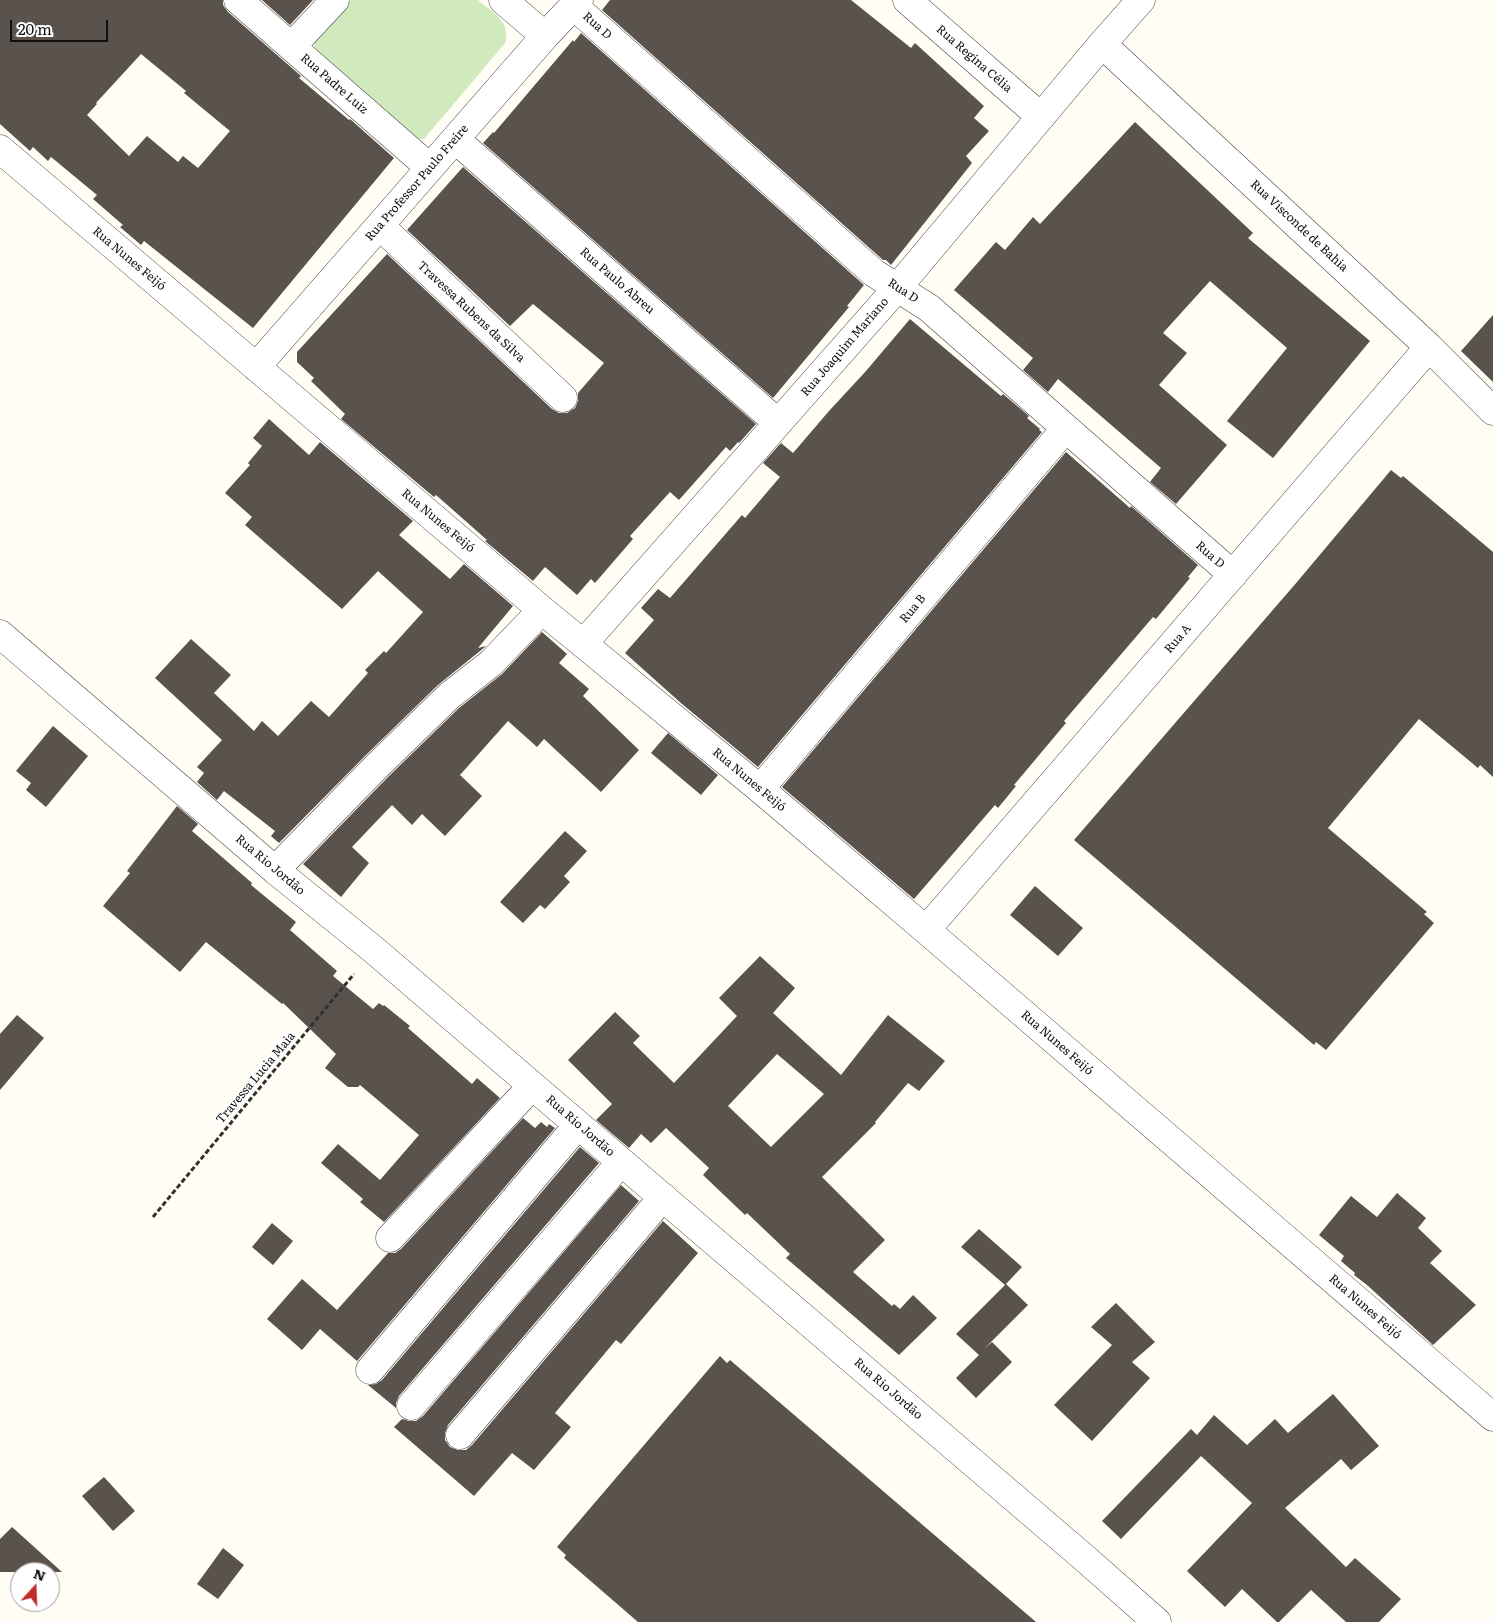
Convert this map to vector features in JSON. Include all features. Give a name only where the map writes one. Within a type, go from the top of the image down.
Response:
[{"type":"street","name":"Rua Padre Luiz","points":[[238,0],[430,168]]},
{"type":"street","points":[[292,46],[335,0]]},
{"type":"street","points":[[503,0],[545,36]]},
{"type":"street","name":"Rua Regina Célia","points":[[907,0],[1041,117]]},
{"type":"street","name":"Rua Joaquim Mariano","points":[[583,644],[898,287],[1141,0]]},
{"type":"street","name":"Rua Professor Paulo Freire","points":[[256,367],[576,3]]},
{"type":"street","name":"Rua D","points":[[576,3],[874,273],[929,308],[1233,575]]},
{"type":"street","name":"Rua Visconde de Bahia","points":[[1102,44],[1429,347],[1493,411]]},
{"type":"street","name":"Rua Paulo Abreu","points":[[455,139],[778,423]]},
{"type":"street","name":"Rua Nunes Feijó","points":[[0,149],[542,610],[760,789],[1493,1417]]},
{"type":"street","name":"Travessa Rubens da Silva","points":[[380,226],[563,398]]},
{"type":"street","name":"Rua A","points":[[926,930],[1429,347]]},
{"type":"street","name":"Rua B","points":[[760,789],[1065,429]]},
{"type":"street","points":[[276,870],[378,765],[449,696],[491,663],[542,610]]},
{"type":"street","name":"Rua Rio Jordão","points":[[0,634],[276,870],[374,950],[1157,1622]]},
{"type":"street","points":[[390,1238],[532,1086]]},
{"type":"street","points":[[370,1370],[578,1125]]},
{"type":"street","points":[[411,1406],[622,1162]]},
{"type":"street","points":[[460,1435],[662,1197]]},
{"type":"path","name":"Travessa Lucia Maia","points":[[152,1217],[374,950]]},
{"type":"green space","points":[[351,0],[478,0],[503,22],[506,42],[424,139],[412,139],[314,48],[315,41]]},
{"type":"building","points":[[0,0],[223,0],[223,5],[228,12],[301,76],[299,78],[394,158],[253,328],[144,241],[141,245],[120,227],[123,225],[93,199],[97,195],[51,157],[48,161],[33,147],[30,151],[0,124]],"holes":[[[141,54],[186,91],[184,93],[230,131],[198,168],[183,156],[178,162],[147,136],[129,156],[87,115]]]},
{"type":"building","points":[[262,0],[313,0],[290,25]]},
{"type":"building","points":[[610,0],[851,0],[911,48],[915,43],[984,106],[974,118],[989,131],[966,156],[972,163],[891,265],[886,260],[883,260],[602,10]]},
{"type":"building","points":[[581,33],[864,285],[847,306],[849,307],[773,398],[483,143],[494,133]]},
{"type":"building","points":[[1135,122],[1253,233],[1248,238],[1370,341],[1273,458],[1227,421],[1287,348],[1210,281],[1163,333],[1187,353],[1159,385],[1227,445],[1176,504],[1150,482],[1161,468],[1058,379],[1048,392],[1023,370],[1033,358],[954,290],[996,242],[1005,250],[1033,217],[1040,224]]},
{"type":"building","points":[[463,167],[756,424],[730,451],[726,447],[679,500],[670,492],[630,536],[633,539],[595,583],[591,579],[577,595],[545,567],[533,581],[485,541],[487,540],[436,495],[434,497],[341,419],[345,414],[311,381],[314,378],[297,362],[297,352],[387,254],[552,409],[559,413],[567,413],[575,408],[578,401],[578,393],[604,363],[533,304],[510,326],[407,230]]},
{"type":"building","points":[[1493,315],[1493,382],[1461,351]]},
{"type":"building","points":[[910,319],[1001,396],[1003,394],[1029,416],[1027,418],[1042,432],[758,767],[682,704],[625,653],[654,620],[641,608],[658,589],[670,598],[742,515],[745,518],[780,477],[763,463],[781,443],[793,453]]},
{"type":"building","points":[[269,419],[309,455],[320,442],[413,521],[399,535],[450,579],[464,564],[513,606],[478,648],[486,646],[438,685],[279,843],[271,836],[275,831],[224,791],[217,800],[197,782],[204,773],[197,767],[222,740],[155,678],[191,639],[231,675],[214,693],[254,731],[262,721],[278,736],[311,701],[329,717],[368,673],[365,670],[384,651],[386,653],[423,612],[378,571],[342,609],[245,525],[252,517],[225,493],[250,465],[248,463],[262,446],[253,438]]},
{"type":"building","points":[[1066,452],[1198,565],[1188,577],[1190,578],[1156,619],[1153,617],[1064,721],[1066,723],[1014,785],[1016,786],[998,808],[995,805],[914,899],[782,787]]},
{"type":"building","points":[[1391,470],[1401,478],[1403,476],[1493,552],[1493,777],[1480,765],[1478,768],[1419,719],[1328,828],[1427,912],[1424,914],[1434,923],[1326,1050],[1316,1042],[1314,1045],[1074,840]]},
{"type":"building","points":[[542,632],[567,654],[559,663],[589,689],[583,696],[639,750],[601,792],[544,739],[537,747],[508,721],[460,775],[482,796],[445,836],[422,814],[412,825],[392,805],[352,847],[369,863],[341,897],[303,864],[459,708],[502,674]]},
{"type":"building","points":[[53,726],[88,756],[46,807],[26,790],[31,783],[16,771]]},
{"type":"building","points":[[668,733],[718,775],[701,795],[651,753]]},
{"type":"building","points":[[177,806],[198,824],[192,831],[252,883],[251,885],[296,922],[290,930],[337,971],[333,976],[373,1009],[379,1003],[384,1005],[410,1026],[408,1028],[472,1084],[477,1078],[500,1098],[384,1222],[360,1202],[363,1199],[321,1163],[338,1144],[380,1180],[419,1135],[360,1085],[358,1087],[348,1087],[325,1068],[336,1054],[283,1003],[206,942],[180,972],[103,906],[130,873],[127,871]]},
{"type":"building","points":[[565,831],[587,851],[564,876],[570,882],[545,909],[540,905],[523,923],[500,902]]},
{"type":"building","points":[[1035,886],[1083,928],[1058,956],[1010,915]]},
{"type":"building","points":[[760,956],[795,988],[773,1013],[841,1075],[888,1015],[945,1061],[919,1091],[908,1083],[876,1123],[822,1177],[885,1240],[853,1272],[892,1306],[894,1304],[900,1309],[913,1295],[937,1318],[899,1355],[786,1258],[790,1254],[703,1175],[709,1168],[666,1128],[651,1143],[641,1134],[629,1148],[596,1120],[612,1104],[568,1060],[615,1012],[640,1036],[633,1043],[674,1083],[737,1016],[719,998]],"holes":[[[777,1054],[824,1094],[771,1147],[728,1106]]]},
{"type":"building","points":[[17,1015],[44,1038],[0,1090],[0,1034]]},
{"type":"building","points":[[523,1118],[535,1128],[541,1122],[547,1127],[549,1124],[555,1128],[357,1361],[320,1329],[302,1350],[267,1319],[302,1279],[337,1310],[388,1253],[395,1253],[401,1249]]},
{"type":"building","points":[[580,1147],[599,1163],[399,1396],[396,1408],[368,1385],[376,1384],[382,1380]]},
{"type":"building","points":[[621,1185],[639,1201],[448,1425],[445,1440],[450,1447],[466,1450],[472,1445],[663,1221],[698,1253],[621,1344],[616,1340],[555,1413],[571,1427],[534,1470],[512,1453],[474,1496],[394,1427],[402,1419],[416,1421],[423,1416]]},
{"type":"building","points":[[1397,1193],[1426,1218],[1418,1228],[1442,1251],[1430,1263],[1476,1305],[1433,1345],[1354,1275],[1355,1273],[1341,1261],[1344,1256],[1319,1235],[1351,1196],[1377,1217]]},
{"type":"building","points":[[272,1223],[293,1241],[273,1265],[252,1247]]},
{"type":"building","points":[[979,1229],[1022,1267],[1006,1284],[1028,1305],[984,1349],[992,1342],[1012,1362],[976,1398],[956,1378],[979,1355],[956,1334],[1005,1285],[961,1247]]},
{"type":"building","points":[[1116,1303],[1155,1342],[1132,1362],[1150,1378],[1092,1441],[1054,1405],[1112,1345],[1091,1327]]},
{"type":"building","points":[[720,1356],[727,1363],[730,1360],[1036,1622],[638,1622],[564,1558],[566,1555],[557,1547]]},
{"type":"building","points":[[1333,1394],[1379,1446],[1351,1470],[1341,1459],[1285,1508],[1346,1567],[1355,1558],[1401,1599],[1379,1622],[1346,1622],[1311,1590],[1279,1622],[1242,1589],[1225,1607],[1187,1571],[1252,1503],[1201,1456],[1121,1539],[1102,1521],[1191,1429],[1197,1435],[1214,1415],[1247,1445],[1275,1419],[1288,1433]]},
{"type":"building","points":[[104,1477],[135,1511],[113,1531],[82,1496]]},
{"type":"building","points":[[12,1527],[51,1562],[10,1562],[10,1572],[0,1572],[0,1539]]},
{"type":"building","points":[[223,1548],[244,1565],[218,1599],[197,1584]]}]
